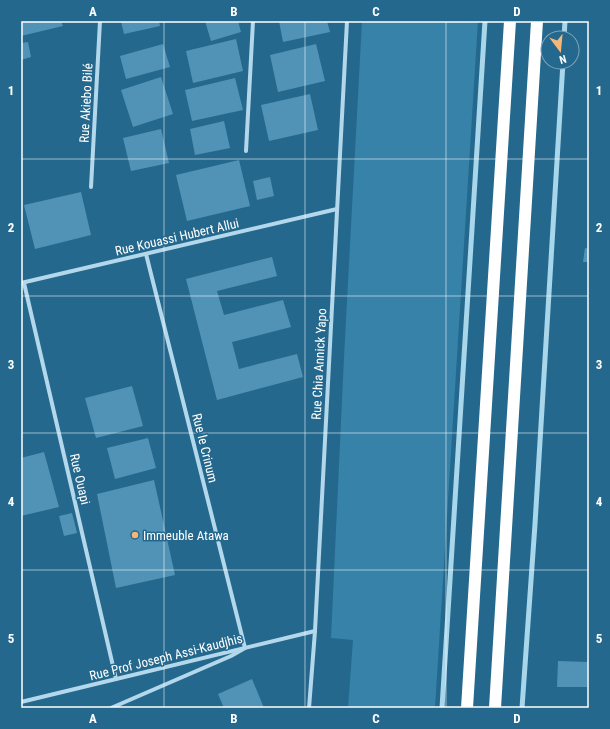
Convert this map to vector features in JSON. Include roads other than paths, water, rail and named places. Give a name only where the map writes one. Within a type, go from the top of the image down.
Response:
[{"type":"highway","points":[[467,708],[510,21]]},
{"type":"highway","points":[[495,708],[537,21]]},
{"type":"street","name":"Rue Akiebo Bilé","points":[[91,187],[100,21]]},
{"type":"street","points":[[246,151],[253,21]]},
{"type":"street","name":"Rue Chia Annick Yapo","points":[[309,708],[316,631],[348,21]]},
{"type":"street","name":"Rue Kouassi Hubert Allui","points":[[23,283],[337,209]]},
{"type":"street","name":"Rue le Crinum","points":[[146,254],[245,648]]},
{"type":"street","name":"Rue Ouapi","points":[[23,283],[116,679]]},
{"type":"street","name":"Rue Prof Joseph Assi-Kaudjhis","points":[[21,702],[316,631]]},
{"type":"street","points":[[112,708],[232,656],[245,648]]},
{"type":"waterway","points":[[442,708],[485,21]]},
{"type":"waterway","points":[[564,30],[565,21]]},
{"type":"waterway","points":[[522,708],[535,524],[563,70]]},
{"type":"place","name":"Immeuble Atawa","points":[[135,535]]}]
